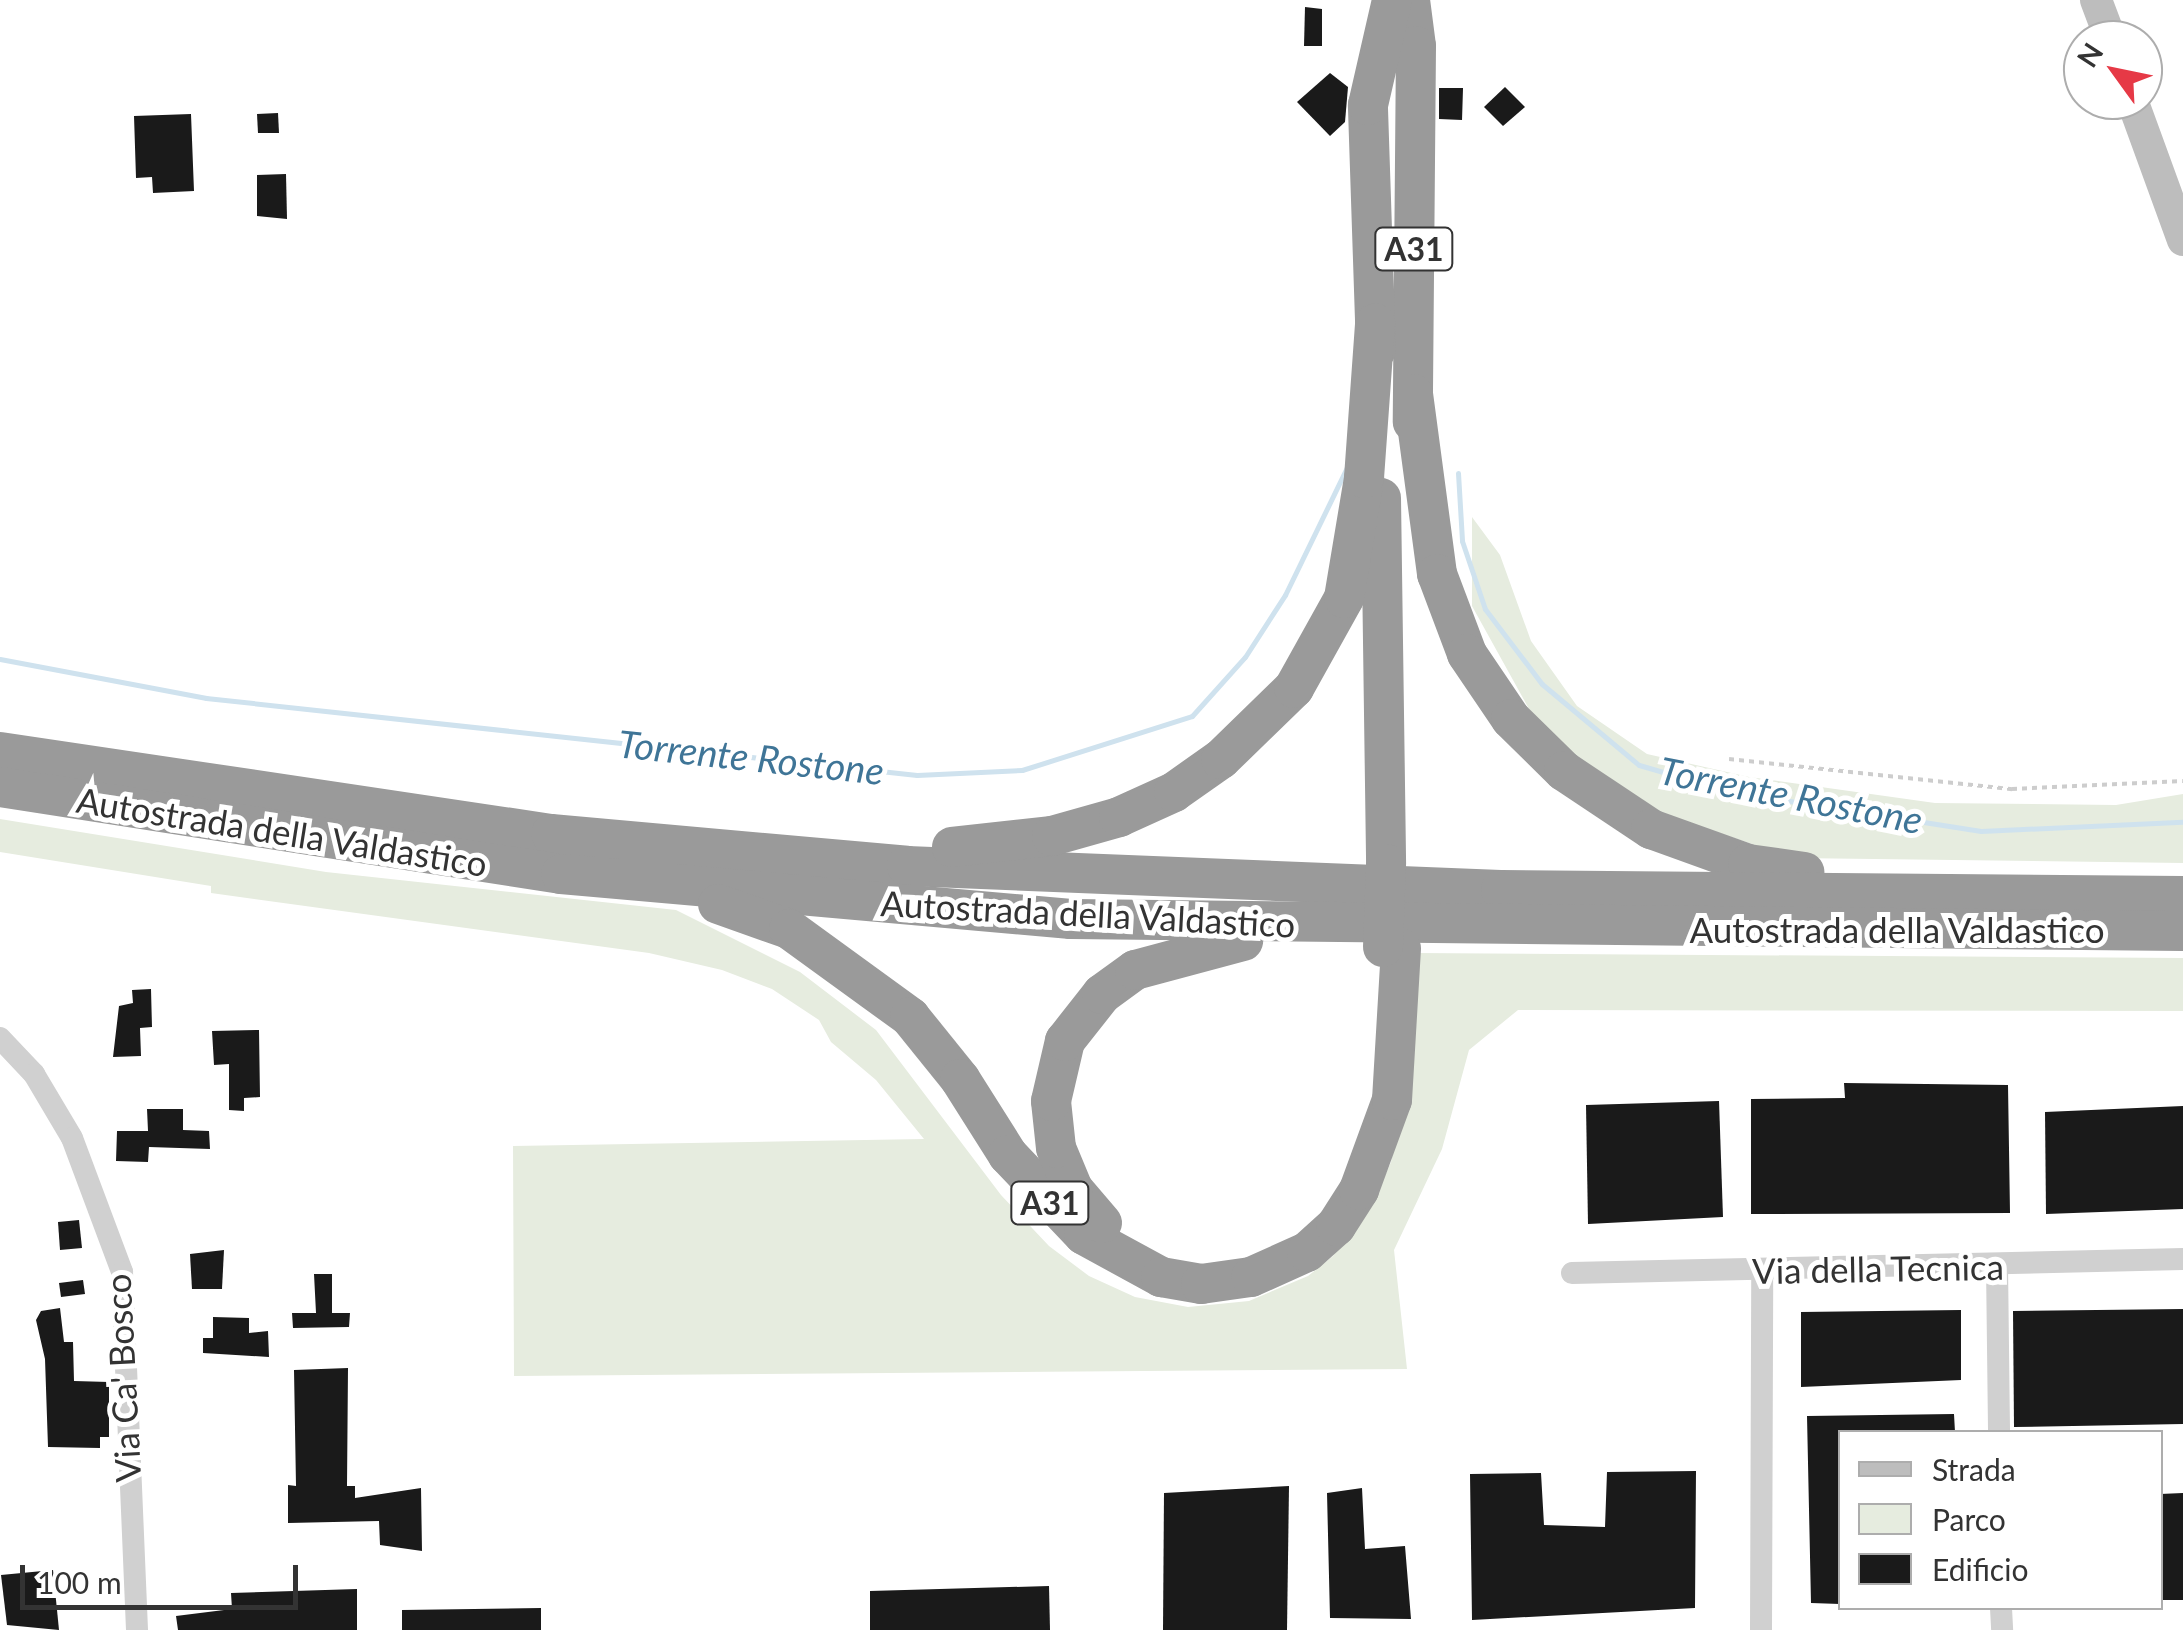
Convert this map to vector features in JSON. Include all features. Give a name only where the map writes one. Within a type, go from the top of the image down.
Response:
[{"type":"highway","name":"A31","points":[[1392,0],[1368,104],[1394,865]]},
{"type":"highway","name":"A31","points":[[1382,940],[1172,955],[1135,970],[1102,994],[1065,1041],[1051,1101],[1056,1148],[1086,1207],[1136,1247],[1191,1266],[1242,1262],[1307,1229],[1351,1174],[1369,1128],[1380,1059],[1382,940],[1394,865],[1413,394],[1416,46],[1410,0]]},
{"type":"highway","name":"A31","points":[[551,834],[984,848],[1103,822],[1174,792],[1221,759],[1285,698],[1316,655],[1344,598],[1364,478],[1375,323]]},
{"type":"highway","name":"A31","points":[[1413,394],[1437,574],[1468,654],[1536,746],[1608,804],[1716,855],[1804,872],[2183,879]]},
{"type":"highway","name":"Autostrada della Valdastico","points":[[0,752],[551,834],[798,859],[1166,880],[2183,896]]},
{"type":"highway","name":"Autostrada della Valdastico","points":[[0,787],[561,874],[1072,919],[1382,940],[2183,931]]},
{"type":"highway","name":"A31","points":[[561,874],[734,908],[804,938],[910,1018],[960,1079],[1008,1155],[1072,1225],[1124,1260],[1201,1284],[1251,1277],[1307,1252],[1336,1226],[1359,1190],[1392,1100],[1382,940]]},
{"type":"main road","points":[[2139,120],[2183,240]]},
{"type":"street","name":"Via Ca' Bosco","points":[[0,1038],[34,1074],[72,1138],[122,1272],[138,1630]]},
{"type":"street","name":"Via della Tecnica","points":[[1572,1272],[2183,1259]]},
{"type":"street","points":[[1997,1265],[1999,1430]]},
{"type":"street","points":[[1761,1630],[1762,1270]]},
{"type":"path","points":[[1729,759],[2012,789],[2183,781]]},
{"type":"green space","points":[[1472,517],[1500,555],[1531,641],[1577,706],[1647,754],[1749,777],[1935,803],[2116,805],[2183,794],[2183,863],[1794,858],[1668,816],[1619,788],[1550,735],[1529,709],[1472,606]]},
{"type":"green space","points":[[0,819],[326,872],[676,910],[800,972],[876,1030],[1001,1195],[1049,1246],[1089,1276],[1135,1297],[1188,1307],[1249,1301],[1308,1276],[1333,1256],[1374,1200],[1391,1162],[1410,1066],[1415,953],[2183,958],[2183,1011],[1518,1010],[1469,1050],[1442,1149],[1394,1250],[1407,1369],[514,1376],[513,1146],[924,1139],[876,1080],[831,1042],[819,1020],[772,989],[722,970],[649,953],[211,893],[211,886],[0,852]]},
{"type":"building","points":[[1305,7],[1322,9],[1322,46],[1304,46]]},
{"type":"building","points":[[1330,73],[1348,87],[1345,122],[1330,136],[1297,102]]},
{"type":"building","points":[[1505,87],[1525,107],[1503,126],[1484,107]]},
{"type":"building","points":[[1439,88],[1463,88],[1462,120],[1439,119]]},
{"type":"building","points":[[278,113],[279,133],[258,133],[257,114]]},
{"type":"building","points":[[191,114],[194,191],[153,193],[152,177],[136,178],[134,116]]},
{"type":"building","points":[[286,174],[287,219],[257,216],[257,175]]},
{"type":"building","points":[[151,989],[152,1027],[140,1028],[141,1056],[113,1057],[119,1006],[133,1003],[132,990]]},
{"type":"building","points":[[259,1030],[260,1097],[244,1098],[244,1111],[229,1110],[229,1064],[214,1065],[212,1031]]},
{"type":"building","points":[[1844,1083],[2008,1085],[2010,1213],[1751,1214],[1751,1099],[1845,1098]]},
{"type":"building","points":[[1719,1101],[1723,1217],[1588,1224],[1586,1105]]},
{"type":"building","points":[[2183,1106],[2183,1209],[2046,1214],[2045,1112]]},
{"type":"building","points":[[147,1109],[183,1109],[183,1130],[209,1131],[210,1149],[149,1147],[148,1162],[116,1161],[117,1131],[148,1131]]},
{"type":"building","points":[[79,1220],[82,1248],[60,1250],[58,1222]]},
{"type":"building","points":[[224,1250],[222,1289],[192,1289],[190,1254]]},
{"type":"building","points":[[314,1274],[332,1274],[332,1313],[350,1313],[349,1327],[293,1328],[292,1313],[316,1313]]},
{"type":"building","points":[[83,1280],[85,1294],[61,1297],[59,1283]]},
{"type":"building","points":[[60,1308],[64,1342],[73,1342],[74,1381],[109,1382],[109,1437],[100,1437],[100,1448],[48,1447],[45,1359],[36,1320],[41,1311]]},
{"type":"building","points":[[2183,1309],[2183,1424],[2014,1427],[2013,1311]]},
{"type":"building","points":[[1961,1310],[1961,1380],[1801,1387],[1801,1312]]},
{"type":"building","points":[[213,1317],[249,1318],[249,1333],[268,1331],[269,1357],[203,1353],[203,1338],[213,1338]]},
{"type":"building","points":[[348,1368],[347,1486],[355,1486],[355,1498],[421,1488],[422,1551],[380,1545],[379,1521],[288,1523],[288,1485],[296,1486],[294,1370]]},
{"type":"building","points":[[1954,1414],[1955,1430],[1838,1430],[1838,1604],[1811,1603],[1807,1416]]},
{"type":"building","points":[[1696,1471],[1695,1608],[1472,1620],[1470,1474],[1541,1473],[1544,1525],[1605,1527],[1607,1472]]},
{"type":"building","points":[[1289,1486],[1287,1630],[1163,1630],[1164,1493]]},
{"type":"building","points":[[1362,1488],[1365,1549],[1405,1546],[1411,1619],[1330,1618],[1327,1493]]},
{"type":"building","points":[[2183,1493],[2183,1600],[2163,1600],[2163,1494]]},
{"type":"building","points":[[53,1570],[59,1630],[7,1625],[1,1575]]},
{"type":"building","points":[[1049,1586],[1050,1630],[870,1630],[870,1591]]},
{"type":"building","points":[[357,1589],[357,1630],[178,1630],[176,1616],[232,1609],[231,1593]]},
{"type":"building","points":[[541,1608],[541,1630],[402,1630],[402,1610]]},
{"type":"waterway","name":"Torrente Rostone","points":[[0,659],[206,698],[917,775],[1022,770],[1192,716],[1245,657],[1285,595],[1348,465]]},
{"type":"waterway","name":"Torrente Rostone","points":[[1458,473],[1462,541],[1485,609],[1542,684],[1639,765],[1732,792],[1981,831],[2183,822]]}]
